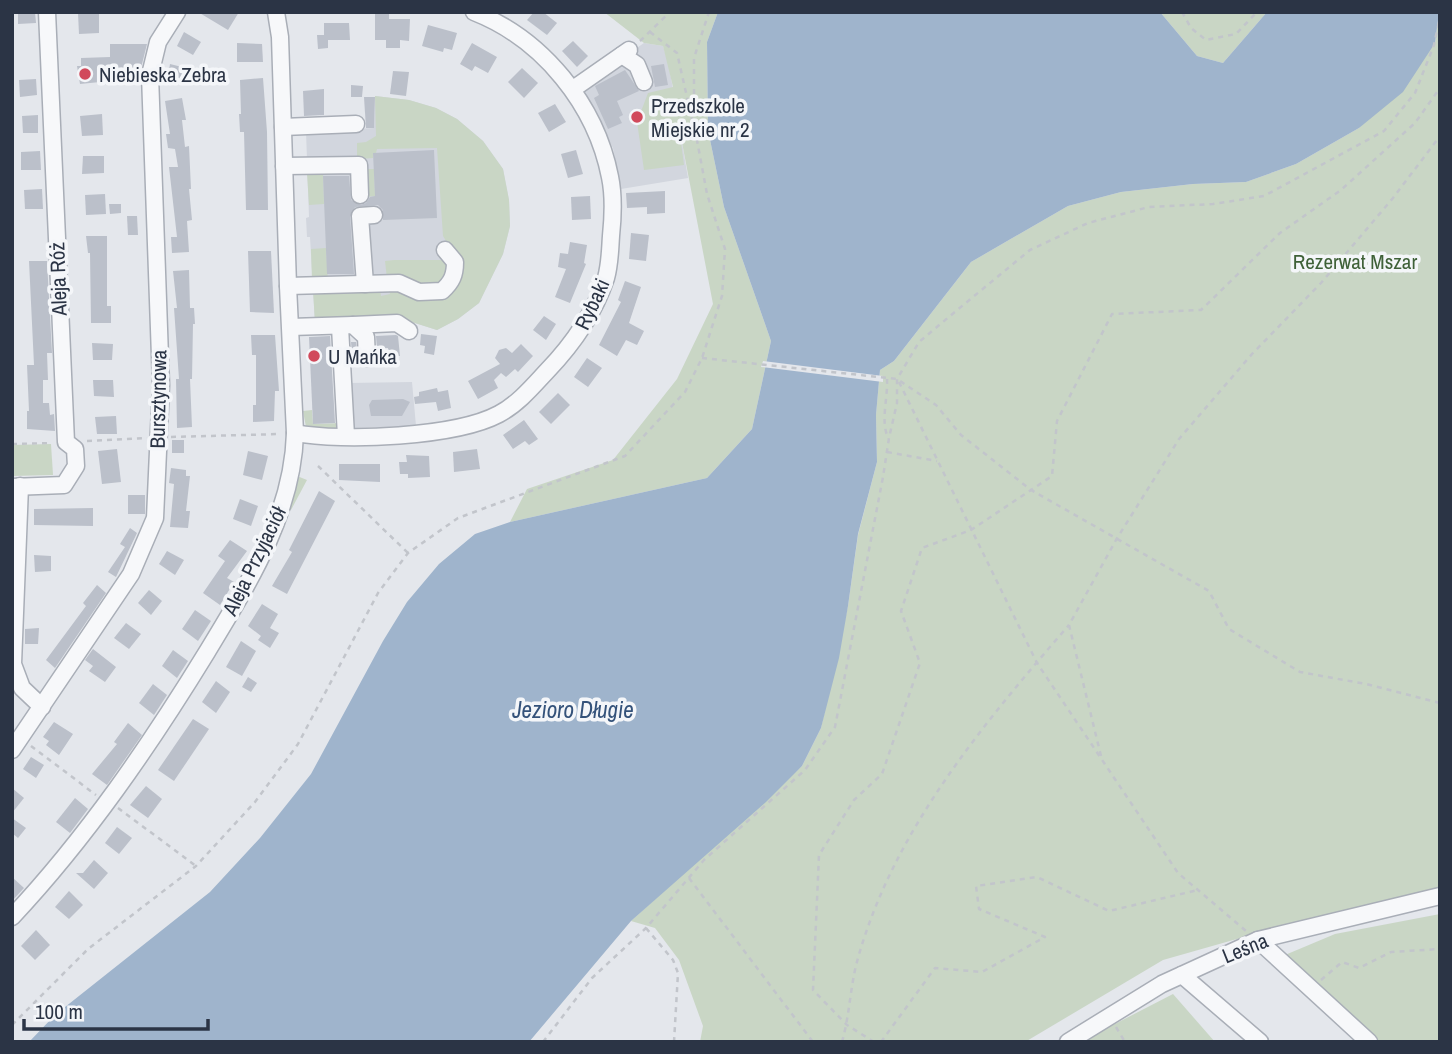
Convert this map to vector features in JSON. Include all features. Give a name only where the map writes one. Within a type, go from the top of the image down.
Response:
[{"type":"street","name":"Aleja Róż","points":[[16,486],[64,485],[76,466],[75,449],[65,442],[47,12]]},
{"type":"street","name":"Bursztynowa","points":[[18,745],[131,574],[155,518],[161,385],[150,75],[158,42],[177,12]]},
{"type":"street","name":"Aleja Przyjaciół","points":[[12,917],[56,867],[106,803],[172,709],[259,561],[287,494],[295,453],[291,433],[280,37],[276,12]]},
{"type":"street","name":"Rybaki","points":[[291,433],[314,436],[406,435],[447,430],[499,414],[526,393],[570,345],[584,326],[606,277],[610,247],[610,176],[600,142],[586,110],[573,89],[540,54],[506,29],[474,12]]},
{"type":"street","points":[[573,89],[625,53],[636,65],[644,82]]},
{"type":"street","points":[[283,127],[356,124]]},
{"type":"street","points":[[284,166],[359,165],[360,195]]},
{"type":"street","points":[[365,284],[360,216],[374,215]]},
{"type":"street","points":[[288,286],[400,283],[419,292],[442,292],[451,283],[455,273],[455,262],[445,250]]},
{"type":"street","points":[[290,327],[397,323],[409,331]]},
{"type":"street","points":[[346,326],[346,436]]},
{"type":"street","points":[[346,326],[366,337],[367,358]]},
{"type":"street","points":[[16,486],[13,664],[22,688],[42,707]]},
{"type":"street","name":"Leśna","points":[[1068,1042],[1162,985],[1258,940],[1440,896]]},
{"type":"street","points":[[1258,940],[1369,1042]]},
{"type":"street","points":[[1182,975],[1260,1042]]},
{"type":"path","points":[[625,53],[670,12]]},
{"type":"path","points":[[694,124],[694,58],[709,12]]},
{"type":"path","points":[[1182,12],[1191,28],[1206,40],[1236,34],[1257,12]]},
{"type":"path","points":[[543,1042],[592,978],[646,928],[704,860],[805,770],[835,727],[888,438],[897,404],[897,379],[919,342],[1030,250],[1088,223],[1149,207],[1213,204],[1264,197],[1384,131],[1415,93],[1434,45],[1440,17]]},
{"type":"path","points":[[12,1024],[88,949],[197,866],[255,803],[298,744],[378,593],[408,553],[458,518],[625,456],[685,392],[702,358],[722,296],[724,249],[707,194],[677,53],[650,32]]},
{"type":"path","points":[[874,1042],[847,1025],[813,990],[819,855],[854,800],[881,774],[920,663],[901,611],[922,548],[971,530],[1052,476],[1057,421],[1112,314],[1201,310],[1280,233],[1340,190],[1415,123],[1440,88]]},
{"type":"path","points":[[842,1042],[858,960],[880,896],[913,827],[969,747],[1069,625],[1116,540],[1179,439],[1252,354],[1321,283],[1394,198],[1440,136]]},
{"type":"path","points":[[702,358],[897,379],[936,405],[961,435],[1031,490],[1209,591],[1229,629],[1300,672],[1366,684],[1440,703]]},
{"type":"path","points":[[887,379],[888,399],[884,426],[888,438]]},
{"type":"path","points":[[897,379],[1037,663],[1178,873],[1258,940]]},
{"type":"path","points":[[163,437],[291,433]]},
{"type":"path","points":[[86,441],[150,438]]},
{"type":"path","points":[[12,444],[59,442]]},
{"type":"path","points":[[887,452],[937,461]]},
{"type":"path","points":[[318,466],[408,553]]},
{"type":"path","points":[[1069,625],[1101,756]]},
{"type":"path","points":[[18,745],[101,799]]},
{"type":"path","points":[[114,806],[197,866]]},
{"type":"path","points":[[881,1042],[935,968],[982,972],[1045,937],[979,909],[976,886],[1037,877],[1109,911],[1198,890]]},
{"type":"path","points":[[689,878],[813,1042]]},
{"type":"path","points":[[646,928],[668,952],[678,973],[674,1042]]},
{"type":"path","points":[[1310,987],[1319,983],[1342,962],[1359,968],[1391,952],[1440,949]]},
{"type":"path","points":[[1110,1017],[1125,1042]]},
{"type":"shaded area","name":"Przedszkole Miejskie nr 2","points":[[644,43],[663,46],[669,66],[688,178],[621,189],[613,148],[581,86]]},
{"type":"shaded area","points":[[375,96],[409,100],[436,108],[457,119],[483,141],[503,169],[509,200],[510,226],[503,254],[479,303],[458,319],[437,330],[399,318],[315,323],[310,237],[307,237],[306,218],[309,217],[306,131],[374,128]]},
{"type":"shaded area","points":[[412,382],[416,426],[349,428],[348,383]]},
{"type":"green space","points":[[604,12],[718,12],[707,42],[708,130],[724,207],[771,341],[752,429],[707,478],[510,522],[527,489],[613,460],[677,379],[713,304],[679,127],[684,165],[644,170],[637,122],[648,93],[673,87],[663,46],[644,43]]},
{"type":"green space","points":[[1160,12],[1267,12],[1223,63],[1197,56]]},
{"type":"green space","name":"Rezerwat Mszar","points":[[1439,12],[1440,888],[1286,925],[1163,960],[1025,1042],[700,1042],[703,1026],[679,960],[655,928],[631,921],[802,766],[821,728],[848,606],[858,535],[877,462],[876,415],[880,370],[894,361],[971,262],[1068,206],[1121,192],[1193,184],[1246,182],[1296,164],[1359,128],[1435,43]]},
{"type":"green space","points":[[375,96],[409,100],[436,108],[457,119],[483,141],[503,169],[509,200],[510,226],[503,254],[479,303],[458,319],[437,330],[399,318],[315,323],[313,290],[380,289],[381,296],[390,294],[389,288],[431,296],[458,261],[443,236],[437,148],[377,149],[373,158],[357,157],[357,143],[366,142],[376,136]]},
{"type":"green space","points":[[367,169],[374,169],[375,196],[366,197]]},
{"type":"green space","points":[[323,172],[324,204],[309,205],[307,173]]},
{"type":"green space","points":[[326,248],[328,281],[312,281],[311,249]]},
{"type":"green space","points":[[445,260],[452,272],[439,288],[387,279],[385,261]]},
{"type":"green space","points":[[312,410],[313,424],[342,423],[342,428],[306,427],[303,411]]},
{"type":"green space","points":[[51,444],[53,475],[12,476],[12,445]]},
{"type":"green space","points":[[297,476],[307,480],[291,510],[288,508]]},
{"type":"green space","points":[[1440,914],[1440,1042],[1378,1042],[1285,955],[1335,934]]},
{"type":"green space","points":[[1173,994],[1215,1042],[1080,1042]]},
{"type":"water","name":"Jezioro Długie","points":[[718,12],[1160,12],[1197,56],[1223,63],[1267,12],[1439,12],[1435,43],[1403,92],[1359,128],[1296,164],[1246,182],[1193,184],[1121,192],[1068,206],[971,262],[894,361],[880,370],[876,415],[877,462],[858,534],[839,658],[821,728],[802,766],[766,802],[631,921],[529,1042],[29,1042],[55,1015],[210,892],[260,838],[311,774],[383,641],[407,602],[439,564],[475,534],[510,522],[707,478],[752,429],[771,341],[724,207],[708,130],[707,42]]},
{"type":"pier","points":[[763,361],[883,376],[883,382],[761,367]]},
{"type":"building","points":[[18,12],[35,12],[36,23],[18,24]]},
{"type":"building","points":[[99,12],[99,33],[79,34],[78,13]]},
{"type":"building","points":[[198,12],[239,12],[228,30]]},
{"type":"building","points":[[534,12],[543,12],[557,23],[547,35],[527,20]]},
{"type":"building","points":[[375,13],[389,14],[389,19],[410,19],[409,41],[400,40],[400,48],[386,48],[386,40],[375,40]]},
{"type":"building","points":[[324,23],[349,23],[350,40],[328,40],[328,48],[318,49],[317,35],[324,35]]},
{"type":"building","points":[[428,25],[457,33],[452,50],[444,48],[443,52],[422,46]]},
{"type":"building","points":[[184,32],[201,42],[193,55],[177,46]]},
{"type":"building","points":[[573,41],[588,56],[577,67],[562,51]]},
{"type":"building","points":[[237,43],[262,44],[263,62],[237,62]]},
{"type":"building","points":[[472,43],[497,57],[488,73],[475,66],[472,71],[460,64]]},
{"type":"building","points":[[110,44],[147,44],[141,68],[99,67],[100,82],[80,84],[77,66],[81,66],[81,58],[110,57]]},
{"type":"building","points":[[170,64],[186,68],[184,84],[167,82]]},
{"type":"building","points":[[664,64],[668,85],[655,87],[651,66]]},
{"type":"building","points":[[522,68],[538,83],[524,98],[508,82]]},
{"type":"building","points":[[625,70],[639,91],[617,101],[623,115],[619,117],[622,123],[608,129],[594,98],[599,95],[595,86]]},
{"type":"building","points":[[393,71],[409,72],[406,96],[390,94]]},
{"type":"building","points":[[263,78],[268,210],[246,210],[244,132],[240,132],[239,114],[240,80]]},
{"type":"building","points":[[36,79],[37,95],[20,97],[19,80]]},
{"type":"building","points":[[351,85],[363,86],[362,97],[351,97]]},
{"type":"building","points":[[324,89],[324,115],[304,116],[303,91]]},
{"type":"building","points":[[364,97],[375,97],[374,128],[366,128]]},
{"type":"building","points":[[182,98],[186,120],[182,120],[185,147],[189,146],[192,220],[187,221],[189,252],[172,253],[171,237],[177,237],[169,167],[178,167],[175,149],[168,148],[166,134],[170,134],[165,101]]},
{"type":"building","points":[[555,104],[566,122],[549,132],[538,113]]},
{"type":"building","points":[[102,114],[103,135],[82,136],[80,116]]},
{"type":"building","points":[[38,115],[38,133],[23,133],[22,116]]},
{"type":"building","points":[[434,150],[437,218],[383,220],[383,210],[378,205],[355,207],[350,217],[354,274],[327,274],[323,176],[349,176],[351,200],[361,205],[375,196],[373,153]]},
{"type":"building","points":[[576,150],[583,174],[568,178],[561,154]]},
{"type":"building","points":[[40,151],[41,170],[21,170],[21,152]]},
{"type":"building","points":[[83,156],[104,156],[104,173],[82,174]]},
{"type":"building","points":[[42,189],[43,209],[25,209],[24,190]]},
{"type":"building","points":[[665,191],[665,213],[647,214],[647,207],[627,208],[626,193]]},
{"type":"building","points":[[105,194],[106,214],[86,215],[85,195]]},
{"type":"building","points":[[590,196],[591,219],[572,220],[571,197]]},
{"type":"building","points":[[109,204],[121,204],[121,213],[110,214]]},
{"type":"building","points":[[127,216],[137,216],[138,235],[128,235]]},
{"type":"building","points":[[631,233],[649,235],[646,261],[629,259]]},
{"type":"building","points":[[86,236],[107,236],[107,306],[111,306],[111,323],[91,323],[90,253]]},
{"type":"building","points":[[570,242],[587,245],[586,264],[570,303],[555,297],[566,269],[558,267],[560,253],[568,254]]},
{"type":"building","points":[[248,251],[271,251],[274,313],[250,312]]},
{"type":"building","points":[[29,261],[47,261],[52,353],[47,353],[48,380],[43,380],[43,403],[49,403],[50,415],[54,414],[55,431],[27,429],[27,365],[34,365]]},
{"type":"building","points":[[189,270],[190,308],[194,308],[195,324],[190,379],[192,427],[177,428],[176,379],[179,379],[173,271]]},
{"type":"building","points":[[625,281],[641,287],[629,323],[644,331],[637,345],[626,340],[617,356],[599,345],[621,302],[618,300]]},
{"type":"building","points":[[544,316],[556,324],[546,340],[533,330]]},
{"type":"building","points":[[421,334],[437,336],[434,355],[424,353],[425,346],[420,345]]},
{"type":"building","points":[[251,335],[275,335],[279,391],[275,391],[274,421],[253,422],[253,405],[256,405],[256,355],[252,355]]},
{"type":"building","points":[[396,335],[400,356],[389,356],[388,348],[377,348],[376,336]]},
{"type":"building","points":[[330,336],[335,423],[313,424],[309,337]]},
{"type":"building","points":[[351,342],[356,342],[359,365],[353,365]]},
{"type":"building","points":[[92,343],[113,344],[112,360],[93,360]]},
{"type":"building","points":[[521,344],[533,356],[518,372],[515,369],[506,377],[501,373],[494,380],[498,388],[478,399],[468,381],[500,364],[495,358],[499,350],[506,348],[512,353]]},
{"type":"building","points":[[587,358],[602,368],[588,387],[574,377]]},
{"type":"building","points":[[93,380],[113,380],[114,397],[94,396]]},
{"type":"building","points":[[437,388],[438,392],[448,390],[451,408],[438,411],[436,402],[415,404],[414,397],[419,396],[419,392]]},
{"type":"building","points":[[558,393],[570,405],[551,424],[539,412]]},
{"type":"building","points":[[403,399],[410,402],[402,416],[371,416],[369,405],[372,400]]},
{"type":"building","points":[[116,416],[117,434],[97,434],[95,417]]},
{"type":"building","points":[[524,420],[538,439],[529,445],[525,441],[513,449],[503,435]]},
{"type":"building","points":[[172,440],[184,440],[184,453],[172,453]]},
{"type":"building","points":[[117,449],[121,482],[102,484],[98,451]]},
{"type":"building","points":[[477,449],[480,469],[454,472],[453,452]]},
{"type":"building","points":[[248,451],[268,456],[262,480],[243,475]]},
{"type":"building","points":[[406,455],[429,456],[430,477],[408,478],[408,474],[400,474],[399,462],[407,462]]},
{"type":"building","points":[[339,464],[380,464],[380,482],[339,480]]},
{"type":"building","points":[[171,468],[186,470],[186,476],[190,476],[186,511],[190,511],[188,528],[170,527],[174,484],[169,483]]},
{"type":"building","points":[[319,491],[335,501],[287,594],[272,586],[292,552],[289,550]]},
{"type":"building","points":[[128,495],[145,495],[145,514],[128,514]]},
{"type":"building","points":[[240,499],[258,506],[251,526],[233,519]]},
{"type":"building","points":[[93,508],[93,526],[34,525],[34,509]]},
{"type":"building","points":[[130,528],[137,533],[116,577],[108,572],[125,547],[120,544]]},
{"type":"building","points":[[230,540],[247,551],[227,578],[234,582],[220,605],[203,593],[225,561],[218,556]]},
{"type":"building","points":[[167,551],[184,560],[175,575],[159,564]]},
{"type":"building","points":[[34,555],[51,556],[51,571],[35,572]]},
{"type":"building","points":[[97,585],[106,593],[55,668],[46,660],[86,606],[83,603]]},
{"type":"building","points":[[149,590],[162,601],[151,615],[138,603]]},
{"type":"building","points":[[262,604],[278,614],[270,628],[279,633],[270,648],[258,640],[261,636],[248,626]]},
{"type":"building","points":[[195,610],[211,621],[198,641],[182,629]]},
{"type":"building","points":[[126,623],[141,634],[129,649],[114,638]]},
{"type":"building","points":[[39,628],[38,644],[25,644],[25,629]]},
{"type":"building","points":[[241,641],[256,651],[242,676],[226,667]]},
{"type":"building","points":[[93,649],[116,667],[105,682],[89,671],[93,666],[85,660]]},
{"type":"building","points":[[173,650],[188,661],[177,678],[162,666]]},
{"type":"building","points":[[248,677],[257,683],[251,692],[242,687]]},
{"type":"building","points":[[216,681],[230,692],[216,713],[202,702]]},
{"type":"building","points":[[153,684],[167,695],[154,715],[139,703]]},
{"type":"building","points":[[193,719],[209,729],[174,781],[158,770]]},
{"type":"building","points":[[54,722],[73,734],[59,755],[46,745],[49,741],[43,737]]},
{"type":"building","points":[[128,723],[142,735],[107,785],[92,774],[117,744],[114,742]]},
{"type":"building","points":[[31,757],[44,765],[36,778],[23,769]]},
{"type":"building","points":[[146,786],[162,799],[148,818],[130,805]]},
{"type":"building","points":[[12,788],[24,798],[12,813]]},
{"type":"building","points":[[75,798],[88,809],[70,833],[56,822]]},
{"type":"building","points":[[12,818],[26,828],[18,838],[12,833]]},
{"type":"building","points":[[117,827],[132,838],[119,854],[105,843]]},
{"type":"building","points":[[94,860],[108,873],[94,889],[76,873],[83,873]]},
{"type":"building","points":[[12,877],[24,888],[12,901]]},
{"type":"building","points":[[69,891],[83,905],[69,919],[55,907]]},
{"type":"building","points":[[36,930],[50,945],[35,960],[21,946]]},
{"type":"place","name":"Niebieska Zebra","points":[[85,74]]},
{"type":"place","name":"Przedszkole Miejskie nr 2","points":[[637,117]]},
{"type":"place","name":"U Mańka","points":[[314,356]]}]
